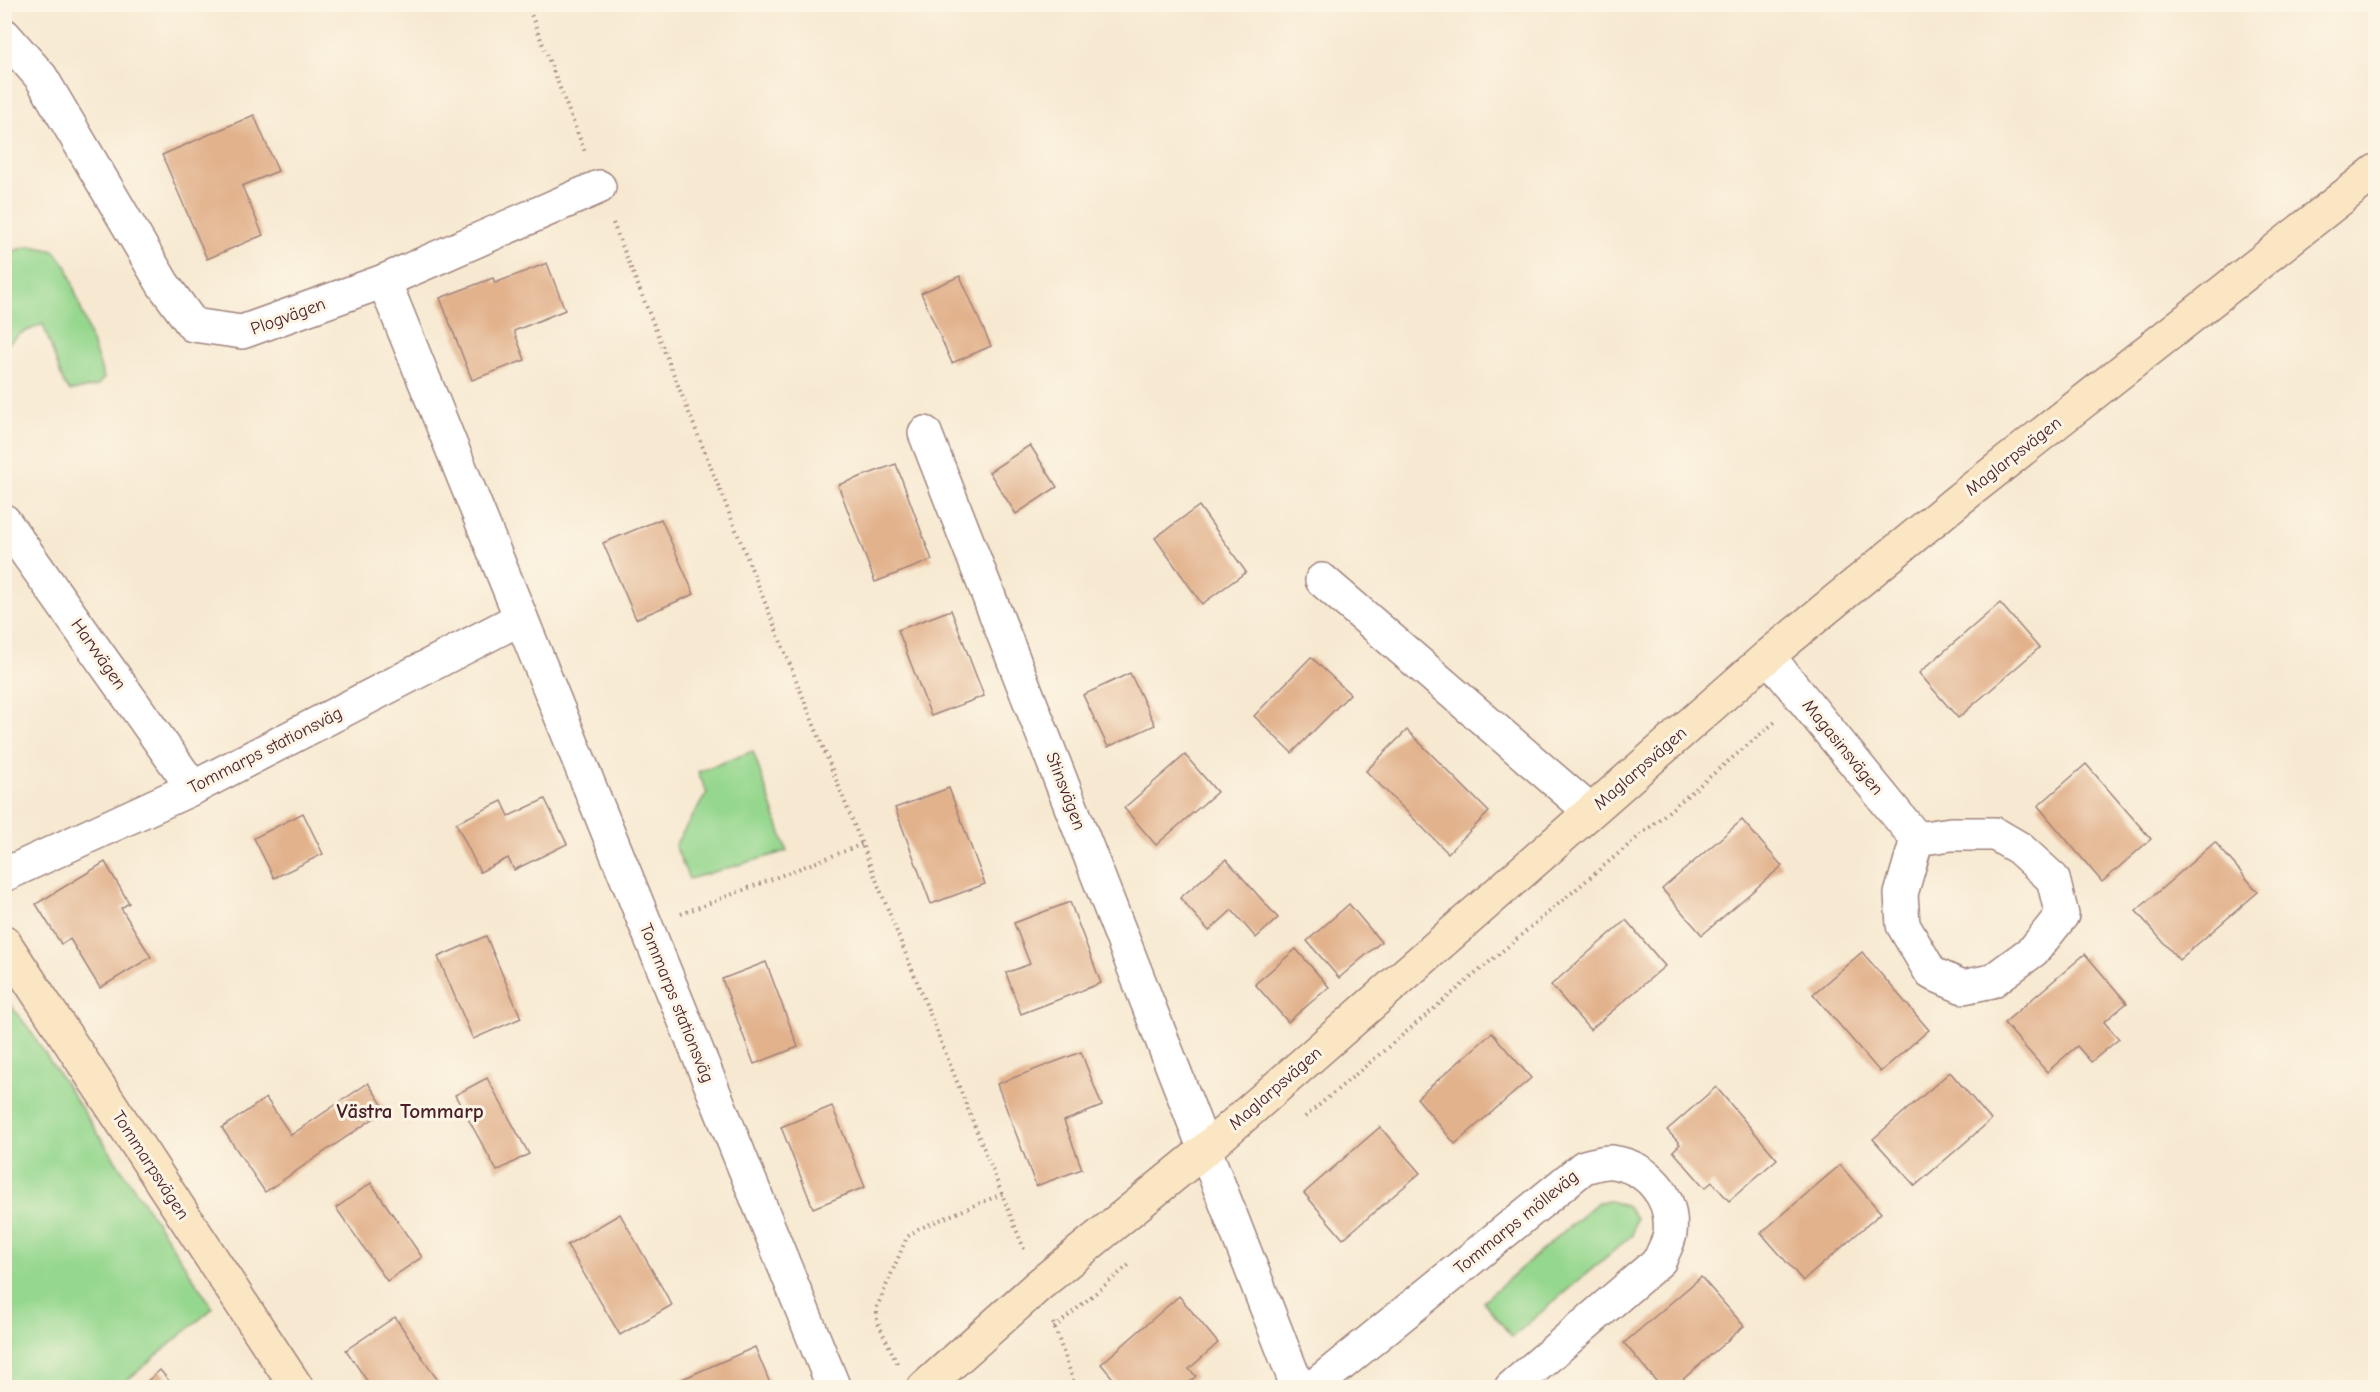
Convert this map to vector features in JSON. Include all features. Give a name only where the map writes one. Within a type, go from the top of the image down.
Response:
[{"type":"street","name":"Plogvägen","points":[[4,35],[41,77],[163,284],[193,326],[242,332],[384,281],[599,187]]},
{"type":"street","name":"Maglarpsvägen","points":[[912,1378],[1039,1285],[1206,1149],[1768,657],[1957,501],[2376,171]]},
{"type":"street","name":"Tommarps stationsväg","points":[[384,281],[834,1388]]},
{"type":"street","name":"Stinsvägen","points":[[925,434],[1206,1149]]},
{"type":"street","name":"Harvvägen","points":[[4,521],[193,788]]},
{"type":"street","points":[[1322,580],[1590,811]]},
{"type":"street","name":"Tommarps stationsväg","points":[[4,875],[193,788],[521,618]]},
{"type":"street","name":"Magasinsvägen","points":[[1768,657],[1917,839]]},
{"type":"street","points":[[1951,834],[1995,834],[2019,848],[2053,879],[2062,915],[2034,950],[1992,981],[1963,987],[1931,973],[1902,925],[1901,894],[1917,839],[1951,834]]},
{"type":"street","name":"Tommarpsvägen","points":[[4,942],[297,1388]]},
{"type":"street","points":[[1206,1149],[1298,1388]]},
{"type":"street","name":"Tommarps mölleväg","points":[[1312,1388],[1584,1167],[1611,1162],[1637,1170],[1657,1185],[1669,1206],[1670,1235],[1660,1260],[1511,1388]]},
{"type":"path","points":[[527,4],[1039,1285],[1076,1388]]},
{"type":"path","points":[[1302,1119],[1803,699]]},
{"type":"path","points":[[647,927],[863,844]]},
{"type":"path","points":[[912,1378],[877,1321],[877,1307],[906,1237],[918,1228],[1002,1194]]},
{"type":"path","points":[[1054,1328],[1133,1262]]},
{"type":"green space","points":[[31,246],[55,251],[67,267],[104,378],[97,386],[70,391],[64,384],[43,324],[20,334],[5,346],[5,253]]},
{"type":"green space","points":[[753,751],[787,851],[689,879],[675,845],[707,793],[698,772]]},
{"type":"green space","points":[[4,997],[27,1026],[213,1308],[119,1387],[5,1387]]},
{"type":"green space","points":[[1610,1201],[1627,1206],[1636,1218],[1632,1235],[1512,1337],[1483,1301],[1598,1202]]},
{"type":"building","points":[[254,115],[278,171],[242,186],[263,235],[207,259],[162,155]]},
{"type":"building","points":[[547,263],[565,310],[514,331],[525,360],[472,380],[440,298],[493,278],[495,283]]},
{"type":"building","points":[[960,276],[991,346],[952,363],[921,293]]},
{"type":"building","points":[[1030,445],[1057,487],[1016,514],[989,472]]},
{"type":"building","points":[[896,464],[932,560],[875,582],[838,485]]},
{"type":"building","points":[[1199,506],[1246,572],[1202,604],[1155,538]]},
{"type":"building","points":[[661,519],[694,594],[636,619],[603,543]]},
{"type":"building","points":[[2000,603],[2039,648],[1958,718],[1919,673]]},
{"type":"building","points":[[951,610],[984,696],[931,716],[898,630]]},
{"type":"building","points":[[1311,657],[1350,694],[1292,753],[1254,716]]},
{"type":"building","points":[[1130,673],[1155,725],[1108,747],[1083,695]]},
{"type":"building","points":[[1407,730],[1489,812],[1448,853],[1366,771]]},
{"type":"building","points":[[1185,755],[1217,792],[1156,845],[1124,808]]},
{"type":"building","points":[[2086,764],[2151,839],[2102,882],[2038,806]]},
{"type":"building","points":[[949,788],[985,884],[931,904],[895,808]]},
{"type":"building","points":[[545,799],[567,844],[514,870],[508,858],[480,872],[456,823],[502,801],[509,816]]},
{"type":"building","points":[[303,813],[323,854],[274,878],[254,838]]},
{"type":"building","points":[[1742,820],[1782,866],[1702,935],[1662,889]]},
{"type":"building","points":[[2215,842],[2258,892],[2179,960],[2136,911]]},
{"type":"building","points":[[1226,859],[1278,918],[1256,938],[1232,910],[1209,931],[1180,898]]},
{"type":"building","points":[[105,862],[129,903],[121,908],[151,957],[100,988],[70,939],[61,944],[36,904]]},
{"type":"building","points":[[1070,902],[1101,983],[1021,1014],[1006,973],[1030,964],[1014,923]]},
{"type":"building","points":[[1349,904],[1381,942],[1339,978],[1307,941]]},
{"type":"building","points":[[1626,920],[1665,966],[1590,1030],[1551,985]]},
{"type":"building","points":[[486,936],[521,1018],[473,1039],[438,957]]},
{"type":"building","points":[[1296,949],[1329,987],[1288,1022],[1255,984]]},
{"type":"building","points":[[1862,952],[1929,1030],[1880,1072],[1813,994]]},
{"type":"building","points":[[2085,954],[2127,1003],[2104,1022],[2119,1039],[2091,1062],[2077,1046],[2047,1072],[2004,1023]]},
{"type":"building","points":[[766,962],[798,1047],[754,1064],[722,979]]},
{"type":"building","points":[[1492,1033],[1531,1078],[1455,1144],[1417,1098]]},
{"type":"building","points":[[1081,1052],[1102,1106],[1064,1121],[1082,1169],[1036,1186],[997,1084]]},
{"type":"building","points":[[1950,1072],[1991,1120],[1915,1186],[1873,1139]]},
{"type":"building","points":[[487,1078],[529,1154],[497,1171],[455,1095]]},
{"type":"building","points":[[368,1083],[386,1110],[265,1192],[222,1128],[266,1098],[291,1135]]},
{"type":"building","points":[[1716,1087],[1777,1159],[1729,1201],[1712,1182],[1705,1188],[1673,1151],[1680,1144],[1667,1130]]},
{"type":"building","points":[[832,1106],[865,1187],[813,1208],[781,1127]]},
{"type":"building","points":[[1380,1127],[1420,1173],[1343,1239],[1304,1193]]},
{"type":"building","points":[[1840,1165],[1881,1213],[1803,1281],[1761,1233]]},
{"type":"building","points":[[371,1183],[422,1257],[387,1281],[336,1208]]},
{"type":"building","points":[[620,1214],[672,1305],[620,1335],[567,1245]]},
{"type":"building","points":[[1701,1277],[1744,1326],[1673,1388],[1662,1388],[1624,1343]]},
{"type":"building","points":[[1179,1296],[1218,1343],[1189,1369],[1196,1376],[1183,1388],[1121,1388],[1101,1364]]},
{"type":"building","points":[[395,1317],[443,1388],[372,1388],[346,1350]]},
{"type":"building","points":[[755,1347],[772,1388],[662,1388]]},
{"type":"building","points":[[160,1370],[175,1388],[140,1388]]},
{"type":"district","name":"Västra Tommarp","points":[[410,1111]]}]
